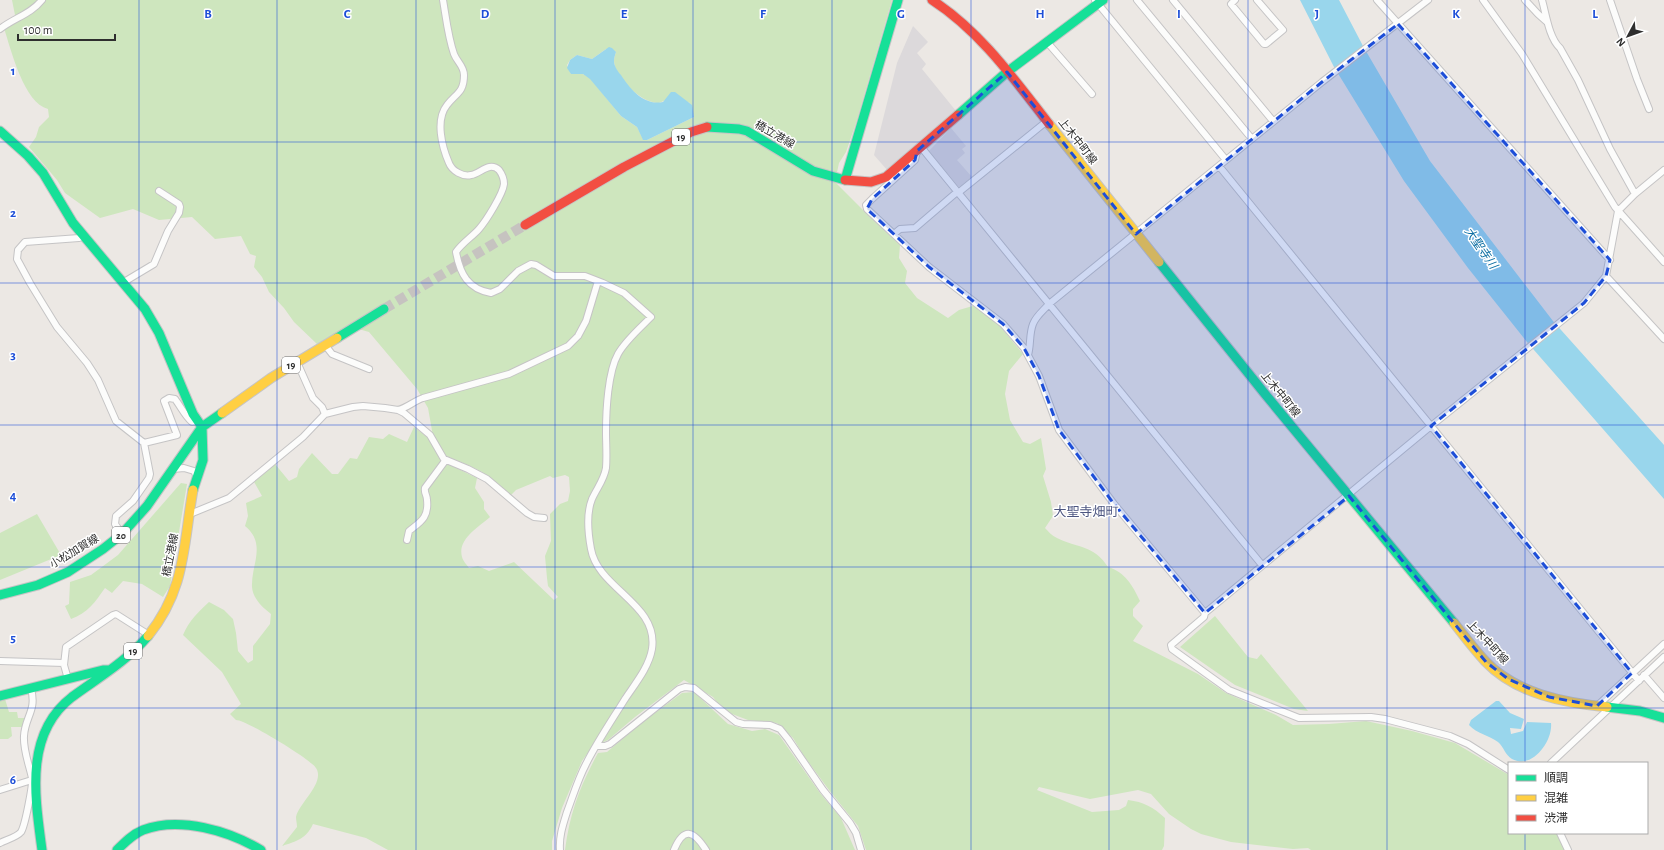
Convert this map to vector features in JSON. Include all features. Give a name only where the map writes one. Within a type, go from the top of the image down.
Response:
[{"type":"main road","points":[[845,180],[898,0]]},
{"type":"main road","name":"上木中町線","points":[[932,0],[964,23],[1007,72],[1136,234],[1486,662],[1519,686],[1538,694],[1560,700],[1611,707],[1664,718]]},
{"type":"main road","name":"橋立港線","points":[[525,225],[624,167],[691,132],[706,128],[739,129],[747,132],[814,171],[845,180],[866,183],[881,180],[895,171],[1007,72],[1099,1]]},
{"type":"main road","points":[[0,131],[28,156],[43,173],[73,223],[124,282],[145,309],[159,333],[193,414],[200,424]]},
{"type":"main road","name":"19","points":[[200,424],[384,309]]},
{"type":"main road","name":"橋立港線","points":[[42,850],[33,779],[38,746],[52,720],[65,704],[134,650],[149,635],[174,594],[196,475],[203,459],[200,424]]},
{"type":"main road","name":"小松加賀線","points":[[0,594],[38,585],[68,572],[90,559],[122,534],[147,506],[173,468],[200,424]]},
{"type":"main road","points":[[0,696],[103,670],[109,670]]},
{"type":"main road","points":[[117,850],[127,840],[144,830],[156,826],[178,824],[222,832],[261,850]]},
{"type":"street","points":[[0,29],[14,19],[32,10],[42,0]]},
{"type":"street","points":[[443,0],[454,53],[461,66],[464,76],[461,90],[446,106],[440,119],[441,135],[449,163],[460,174],[465,176],[472,175],[490,167],[495,168],[500,171],[504,182],[501,193],[481,227],[456,252],[464,276],[474,287],[491,293],[500,289],[518,271],[531,264],[536,265],[554,276],[585,276],[598,281],[624,293],[651,317],[622,348],[613,369],[610,380],[607,409],[606,468],[604,476],[592,498],[588,524],[591,549],[596,564],[608,579],[642,613],[649,626],[652,648],[644,670],[586,764],[574,792],[561,830],[560,850]]},
{"type":"street","points":[[1137,0],[1252,139]]},
{"type":"street","points":[[1173,0],[1273,121]]},
{"type":"street","points":[[1235,0],[1231,4],[1264,44],[1266,44],[1283,30],[1257,0]]},
{"type":"street","points":[[1377,0],[1610,260]]},
{"type":"street","points":[[1028,355],[1033,323],[1049,304],[1326,78],[1428,0]]},
{"type":"street","points":[[1483,0],[1522,54],[1618,211],[1664,262]]},
{"type":"street","points":[[1526,0],[1547,22]]},
{"type":"street","points":[[1542,0],[1547,22],[1557,45],[1578,80],[1610,150],[1635,194]]},
{"type":"street","points":[[1610,0],[1649,109]]},
{"type":"street","points":[[1099,1],[1226,160]]},
{"type":"street","points":[[1047,42],[1092,94]]},
{"type":"street","points":[[894,234],[900,229],[915,228],[1047,121]]},
{"type":"street","points":[[1205,613],[1114,504],[1059,430],[1039,376],[1024,348],[1003,324],[936,273],[870,213],[866,205],[915,160],[919,149],[958,192],[1262,565]]},
{"type":"street","points":[[1219,166],[1639,681]]},
{"type":"street","points":[[1508,769],[1468,744],[1450,736],[1371,717],[1299,718],[1229,690],[1172,648],[1171,645],[1204,617],[1205,613],[1262,565],[1584,303],[1606,276],[1618,211],[1635,194],[1664,170]]},
{"type":"street","points":[[124,282],[154,264],[168,231],[179,213],[180,204],[159,191]]},
{"type":"street","points":[[83,236],[79,238],[25,242],[18,250],[17,259],[57,327],[87,363],[98,380],[116,421],[144,443],[150,474],[149,478],[133,501],[116,516],[115,524],[122,534]]},
{"type":"street","points":[[1606,276],[1664,339]]},
{"type":"street","points":[[190,514],[229,498],[303,437],[325,414],[363,406],[398,410],[423,398],[509,374],[568,346],[578,336],[586,321],[598,281]]},
{"type":"street","points":[[325,345],[332,354],[369,369]]},
{"type":"street","points":[[297,362],[313,398],[322,407],[325,414]]},
{"type":"street","points":[[144,443],[177,435],[164,401],[169,398],[175,399],[184,410],[187,418],[192,422],[200,424]]},
{"type":"street","points":[[398,410],[430,435],[444,460],[468,468],[487,479],[527,513],[534,517],[544,518]]},
{"type":"street","points":[[407,540],[409,531],[422,522],[424,518],[428,504],[424,491],[444,460]]},
{"type":"street","points":[[173,468],[184,468],[194,471],[196,475]]},
{"type":"street","points":[[68,679],[64,664],[66,647],[113,615],[116,614],[149,635]]},
{"type":"street","points":[[1597,706],[1664,644]]},
{"type":"street","points":[[1552,762],[1664,657]]},
{"type":"street","points":[[0,661],[64,664]]},
{"type":"street","points":[[1644,675],[1664,698]]},
{"type":"street","points":[[597,746],[605,746],[610,744],[679,689],[685,687],[694,688],[736,722],[743,724],[770,725],[780,729],[823,790],[850,823],[856,833],[861,850]]},
{"type":"street","points":[[0,843],[21,833],[26,822],[33,779],[24,736],[28,717],[33,708],[33,696],[31,689]]},
{"type":"street","points":[[0,790],[33,779]]},
{"type":"street","points":[[674,850],[678,840],[685,834],[689,834],[693,835],[706,850]]},
{"type":"street","points":[[1560,834],[1568,850]]},
{"type":"highlighted area","points":[[1398,24],[1610,260],[1606,276],[1584,303],[1431,426],[1632,673],[1597,706],[1549,697],[1508,679],[1486,662],[1349,496],[1205,613],[1114,504],[1059,430],[1039,376],[1024,348],[1003,324],[929,267],[867,209],[872,199],[915,160],[917,151],[1007,72],[1136,234],[1322,82]]},
{"type":"shaded area","points":[[913,26],[928,42],[917,53],[926,64],[922,69],[956,111],[888,171],[874,155],[897,63]]},
{"type":"shaded area","points":[[951,128],[966,146],[962,149],[965,153],[957,160],[972,177],[959,187],[929,151]]},
{"type":"green space","points":[[12,0],[892,0],[856,123],[846,152],[839,163],[835,182],[900,245],[899,258],[907,271],[905,283],[917,298],[948,318],[959,310],[976,305],[1000,326],[1023,354],[1009,371],[1005,394],[1010,420],[1023,442],[1030,444],[1041,438],[1046,469],[1043,476],[1051,502],[1053,516],[1045,528],[1055,537],[1091,551],[1103,560],[1108,567],[1119,572],[1128,580],[1140,601],[1133,609],[1133,616],[1143,626],[1133,641],[1198,674],[1226,693],[1276,715],[1293,725],[1366,721],[1412,731],[1455,743],[1508,774],[1508,834],[1558,834],[1565,850],[1311,850],[1308,848],[1293,849],[1231,842],[1201,834],[1191,829],[1169,814],[1151,794],[1138,790],[1090,799],[1039,787],[1037,790],[1092,812],[1119,810],[1126,806],[1128,800],[1139,802],[1148,806],[1165,818],[1164,846],[1162,850],[866,850],[858,826],[829,790],[804,756],[793,738],[777,723],[748,720],[724,711],[713,697],[684,680],[635,717],[608,740],[592,747],[582,761],[562,808],[552,841],[552,850],[388,850],[366,838],[313,824],[307,833],[297,841],[282,846],[297,827],[296,817],[315,785],[318,774],[317,770],[307,760],[287,746],[251,726],[236,720],[230,714],[241,704],[222,672],[183,635],[194,617],[209,602],[224,610],[233,619],[238,651],[248,663],[253,660],[253,646],[270,624],[271,614],[256,599],[252,587],[257,547],[252,533],[245,526],[248,516],[246,503],[262,496],[253,480],[275,464],[289,481],[297,477],[299,469],[312,453],[332,474],[338,474],[350,458],[357,459],[369,437],[383,439],[389,434],[407,442],[414,427],[427,437],[446,463],[477,478],[475,488],[484,502],[484,509],[490,517],[470,534],[463,545],[461,551],[462,557],[469,568],[478,566],[489,571],[514,562],[554,600],[558,597],[548,586],[545,556],[551,541],[550,514],[560,504],[568,501],[570,491],[569,477],[565,475],[553,478],[550,476],[516,490],[511,495],[482,472],[446,456],[433,436],[428,408],[417,389],[369,332],[348,326],[317,344],[294,322],[284,308],[269,292],[262,277],[254,267],[256,256],[250,254],[241,236],[215,239],[192,217],[159,220],[133,209],[100,218],[65,193],[57,180],[29,147],[36,137],[39,127],[49,117],[48,109],[40,105],[25,87],[4,28],[16,20]],"holes":[[[606,49],[616,52],[614,58],[615,68],[619,75],[637,94],[651,102],[660,103],[669,99],[675,99],[690,103],[694,117],[647,140],[643,139],[637,127],[621,116],[590,78],[583,74],[571,74],[567,65],[570,60],[577,55],[592,59]]]},
{"type":"green space","points":[[181,483],[187,484],[170,586],[163,597],[142,584],[123,581],[112,593],[105,588],[87,610],[71,619],[65,606],[69,604],[70,582],[91,575],[118,555]]},
{"type":"green space","points":[[37,514],[61,555],[0,580],[0,533]]},
{"type":"green space","points":[[1215,616],[1248,657],[1257,659],[1261,654],[1308,711],[1294,709],[1235,685],[1180,647]]},
{"type":"green space","points":[[694,692],[728,724],[752,731],[765,729],[779,735],[820,793],[841,818],[855,850],[565,850],[573,811],[581,788],[598,753],[607,752],[644,721],[682,693]]},
{"type":"green space","points":[[5,699],[9,712],[17,712],[18,718],[25,718],[22,727],[11,727],[12,736],[8,739],[0,739],[0,701]]},
{"type":"water","name":"大聖寺川","points":[[1300,0],[1339,0],[1363,46],[1430,161],[1553,321],[1664,445],[1664,499],[1527,342],[1468,268],[1404,181],[1334,67]]},
{"type":"water","points":[[609,47],[616,52],[614,61],[617,71],[633,91],[644,99],[656,103],[663,102],[671,92],[675,92],[692,105],[694,117],[647,140],[643,140],[637,127],[621,116],[590,79],[583,74],[571,74],[567,68],[570,60],[577,55],[592,59]]},
{"type":"water","points":[[1496,701],[1499,701],[1510,713],[1524,719],[1521,729],[1510,728],[1511,734],[1523,731],[1527,722],[1551,723],[1549,738],[1540,752],[1534,757],[1527,761],[1512,759],[1498,742],[1469,725],[1471,720]]},
{"type":"tunnel","points":[[384,309],[525,225]]},
{"type":"traffic: fast","points":[[707,127],[747,131],[813,171],[845,180],[898,0]]},
{"type":"traffic: fast","points":[[958,115],[1007,72],[1103,0]]},
{"type":"traffic: fast","points":[[0,131],[28,156],[43,173],[73,223],[145,309],[159,333],[193,414],[202,427]]},
{"type":"traffic: fast","points":[[1159,262],[1265,394],[1454,623]]},
{"type":"traffic: fast","points":[[337,338],[384,309]]},
{"type":"traffic: fast","points":[[0,595],[38,585],[68,572],[103,549],[122,534],[147,506],[202,427],[222,413]]},
{"type":"traffic: fast","points":[[193,490],[203,460],[202,427]]},
{"type":"traffic: fast","points":[[42,850],[37,809],[36,768],[46,729],[57,712],[72,697],[122,661],[148,636]]},
{"type":"traffic: fast","points":[[0,696],[103,670],[109,670]]},
{"type":"traffic: fast","points":[[1607,707],[1640,711],[1664,718]]},
{"type":"traffic: fast","points":[[117,850],[132,836],[143,830],[157,826],[173,825],[188,825],[219,832],[234,837],[261,850]]},
{"type":"traffic: slow","points":[[1049,124],[1159,262]]},
{"type":"traffic: slow","points":[[222,413],[271,378],[337,338]]},
{"type":"traffic: slow","points":[[148,636],[170,601],[176,584],[181,566],[193,490]]},
{"type":"traffic: slow","points":[[1454,623],[1485,661],[1511,682],[1542,695],[1575,703],[1607,707]]},
{"type":"traffic: jam","points":[[932,0],[966,26],[981,41],[1009,73],[1049,124]]},
{"type":"traffic: jam","points":[[845,180],[871,182],[886,177],[958,115]]},
{"type":"traffic: jam","points":[[525,225],[624,167],[691,132],[707,127]]},
{"type":"district","name":"大聖寺畑町","points":[[1086,511]]}]
